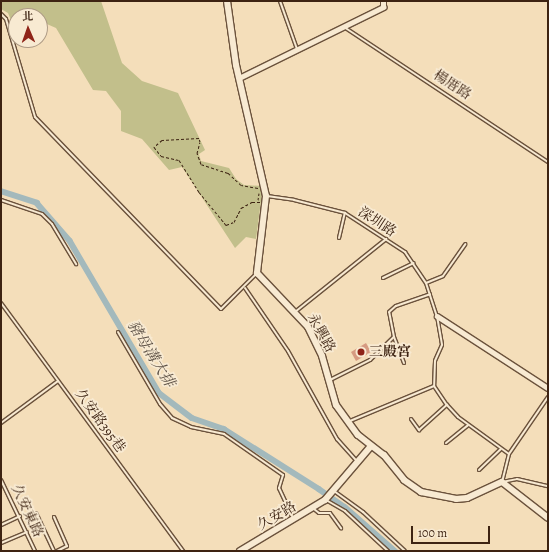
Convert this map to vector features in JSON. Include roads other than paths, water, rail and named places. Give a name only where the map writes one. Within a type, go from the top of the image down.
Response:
[{"type":"street","points":[[227,1],[239,78],[266,196],[257,273]]},
{"type":"street","points":[[239,78],[298,51],[383,7],[383,1]]},
{"type":"street","name":"永興路","points":[[257,273],[308,327],[322,356],[336,404],[347,422],[371,446],[384,455],[404,480],[421,492],[456,499],[467,498],[502,482]]},
{"type":"street","points":[[437,316],[548,388]]},
{"type":"street","name":"久安路","points":[[240,551],[325,500],[371,446]]},
{"type":"street","points":[[502,482],[548,518]]},
{"type":"lane","points":[[280,1],[298,51]]},
{"type":"lane","points":[[1,14],[6,19],[35,117],[221,309],[245,288],[257,273]]},
{"type":"lane","name":"楊厝路","points":[[343,27],[548,162]]},
{"type":"lane","name":"深圳路","points":[[266,196],[294,200],[345,213],[405,252],[414,263],[426,283],[437,316],[442,345],[432,375],[434,386]]},
{"type":"lane","points":[[1,200],[42,214],[52,224],[76,264]]},
{"type":"lane","points":[[339,238],[345,213]]},
{"type":"lane","points":[[295,312],[386,239]]},
{"type":"lane","points":[[426,283],[443,276],[465,244]]},
{"type":"lane","points":[[383,278],[414,263]]},
{"type":"lane","points":[[245,288],[288,351],[337,438],[357,462]]},
{"type":"lane","points":[[404,363],[394,337],[389,312],[396,306],[430,294]]},
{"type":"lane","name":"久安路395巷","points":[[1,303],[183,551]]},
{"type":"lane","points":[[118,332],[160,404],[172,418],[191,427],[224,434],[283,474],[279,488],[293,520]]},
{"type":"lane","points":[[329,380],[370,360],[394,337]]},
{"type":"lane","points":[[1,423],[59,381]]},
{"type":"lane","points":[[347,422],[434,386],[447,405],[468,425],[509,454]]},
{"type":"lane","points":[[548,397],[509,454],[502,482],[517,479],[548,486]]},
{"type":"lane","points":[[411,419],[419,430],[447,405]]},
{"type":"lane","points":[[446,443],[468,425]]},
{"type":"lane","points":[[479,470],[501,449]]},
{"type":"lane","name":"久安東路","points":[[1,480],[20,516],[35,551]]},
{"type":"lane","points":[[333,490],[363,512],[405,551]]},
{"type":"lane","points":[[325,500],[345,511],[388,551]]},
{"type":"lane","points":[[313,508],[320,513],[330,513],[341,528]]},
{"type":"lane","points":[[36,513],[54,551]]},
{"type":"lane","points":[[1,525],[20,516]]},
{"type":"lane","points":[[54,517],[68,546],[57,551]]},
{"type":"lane","points":[[1,543],[27,532]]},
{"type":"waterway","name":"豬母溝大排","points":[[1,191],[37,203],[70,241],[159,393],[192,418],[224,429],[319,489],[345,507],[395,551]]},
{"type":"place","name":"三殿宮","points":[[361,352]]}]
